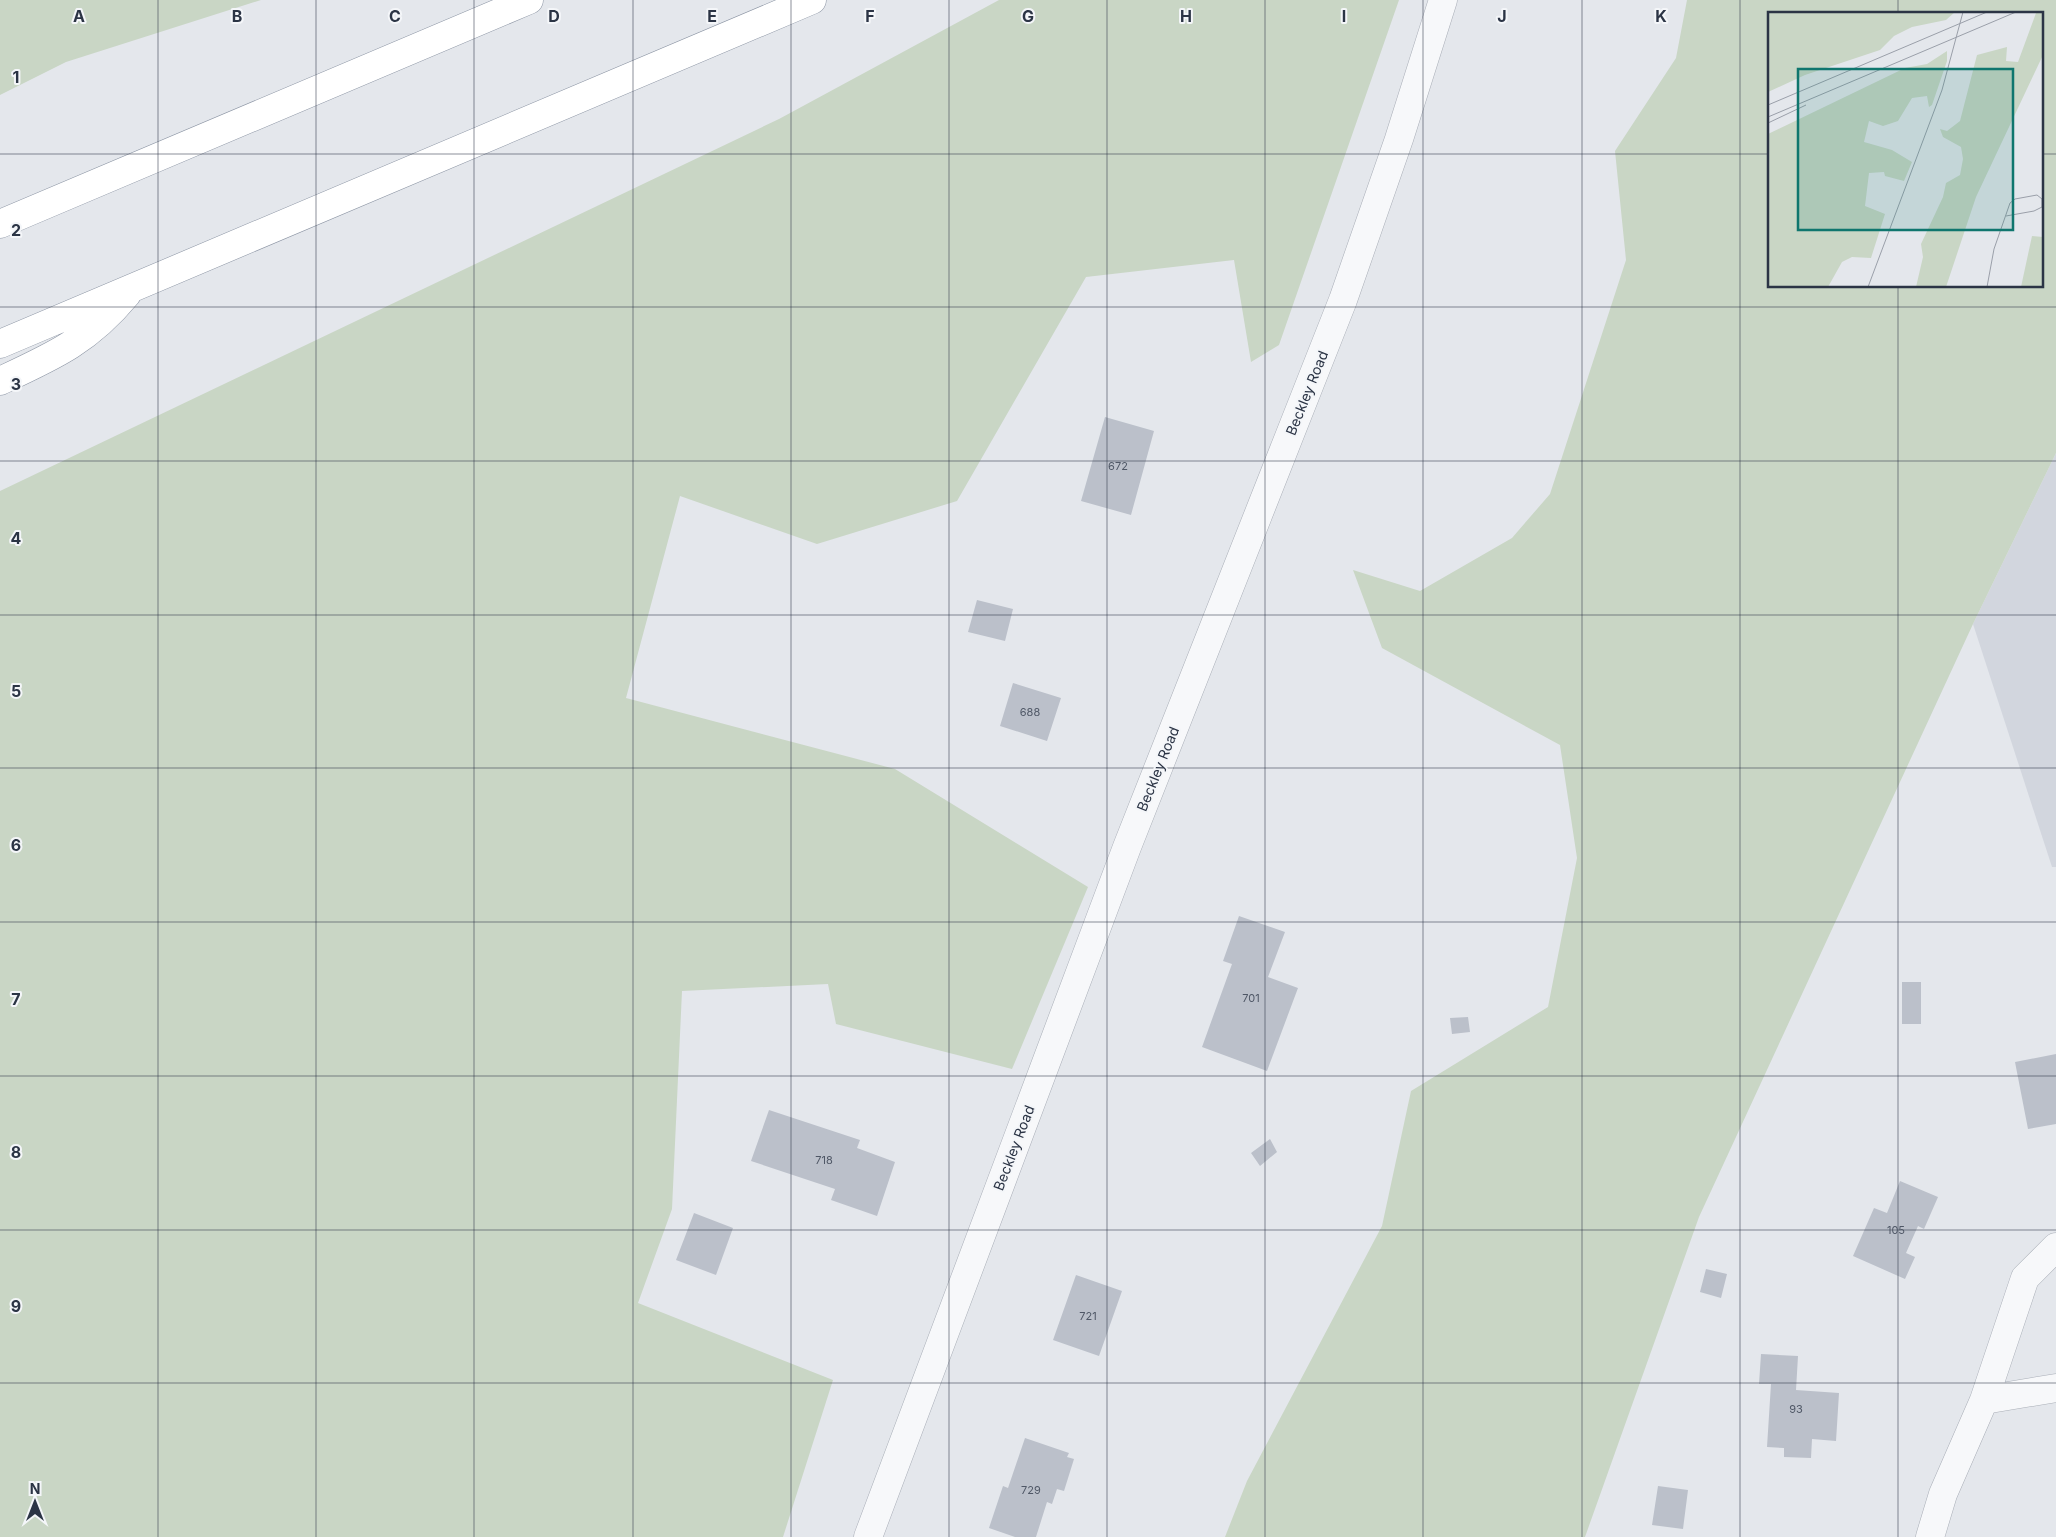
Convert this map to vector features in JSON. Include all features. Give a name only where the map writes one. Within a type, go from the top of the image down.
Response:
[{"type":"highway","points":[[0,224],[529,0]]},
{"type":"highway","points":[[0,344],[812,0]]},
{"type":"highway","points":[[0,381],[55,355],[77,342],[96,328],[134,287]]},
{"type":"street","name":"Beckley Road","points":[[868,1537],[1127,847],[1343,300],[1394,156],[1443,0]]},
{"type":"street","points":[[1930,1537],[1943,1494],[1984,1400],[2025,1278],[2056,1247]]},
{"type":"street","points":[[1984,1400],[2056,1388]]},
{"type":"shaded area","points":[[2056,453],[2056,867],[2052,867],[1973,624]]},
{"type":"green space","points":[[0,0],[261,0],[66,62],[0,95]]},
{"type":"green space","points":[[999,0],[1399,0],[1279,345],[1251,362],[1234,260],[1086,277],[957,501],[817,544],[680,496],[626,698],[895,769],[1088,887],[1012,1069],[836,1024],[828,984],[682,991],[672,1209],[638,1303],[833,1380],[783,1537],[0,1537],[0,491],[779,119]]},
{"type":"green space","points":[[1687,0],[2056,0],[2056,453],[1973,624],[1699,1217],[1585,1537],[1225,1537],[1247,1481],[1382,1226],[1411,1091],[1548,1007],[1577,858],[1560,745],[1382,648],[1353,570],[1420,591],[1512,538],[1550,494],[1626,260],[1615,151],[1676,58]]},
{"type":"building","points":[[1105,417],[1154,431],[1131,515],[1081,501]]},
{"type":"building","points":[[977,600],[1013,609],[1005,641],[968,632]]},
{"type":"building","points":[[1013,683],[1061,698],[1047,741],[1000,726]]},
{"type":"building","points":[[1239,916],[1285,932],[1268,977],[1298,988],[1267,1071],[1202,1047],[1232,964],[1223,961]]},
{"type":"building","points":[[1902,982],[1921,982],[1921,1024],[1902,1024]]},
{"type":"building","points":[[1468,1017],[1470,1032],[1452,1034],[1450,1018]]},
{"type":"building","points":[[2056,1054],[2056,1124],[2028,1129],[2015,1062]]},
{"type":"building","points":[[769,1110],[860,1140],[857,1148],[895,1162],[877,1216],[831,1200],[835,1189],[751,1161]]},
{"type":"building","points":[[1270,1139],[1277,1152],[1260,1166],[1251,1153]]},
{"type":"building","points":[[1900,1181],[1938,1197],[1924,1229],[1918,1226],[1906,1253],[1915,1257],[1905,1279],[1853,1256],[1874,1208],[1887,1213]]},
{"type":"building","points":[[694,1213],[733,1228],[716,1275],[676,1260]]},
{"type":"building","points":[[1706,1269],[1727,1274],[1721,1298],[1700,1292]]},
{"type":"building","points":[[1076,1275],[1122,1291],[1099,1356],[1053,1340]]},
{"type":"building","points":[[1761,1354],[1798,1356],[1796,1390],[1839,1393],[1836,1441],[1812,1439],[1811,1458],[1784,1457],[1784,1448],[1767,1447],[1771,1384],[1759,1384]]},
{"type":"building","points":[[1025,1438],[1069,1453],[1067,1457],[1074,1459],[1064,1491],[1057,1489],[1052,1504],[1047,1502],[1036,1537],[1015,1537],[989,1528],[1003,1486],[1008,1488]]},
{"type":"building","points":[[1658,1486],[1688,1490],[1683,1529],[1652,1525]]}]
